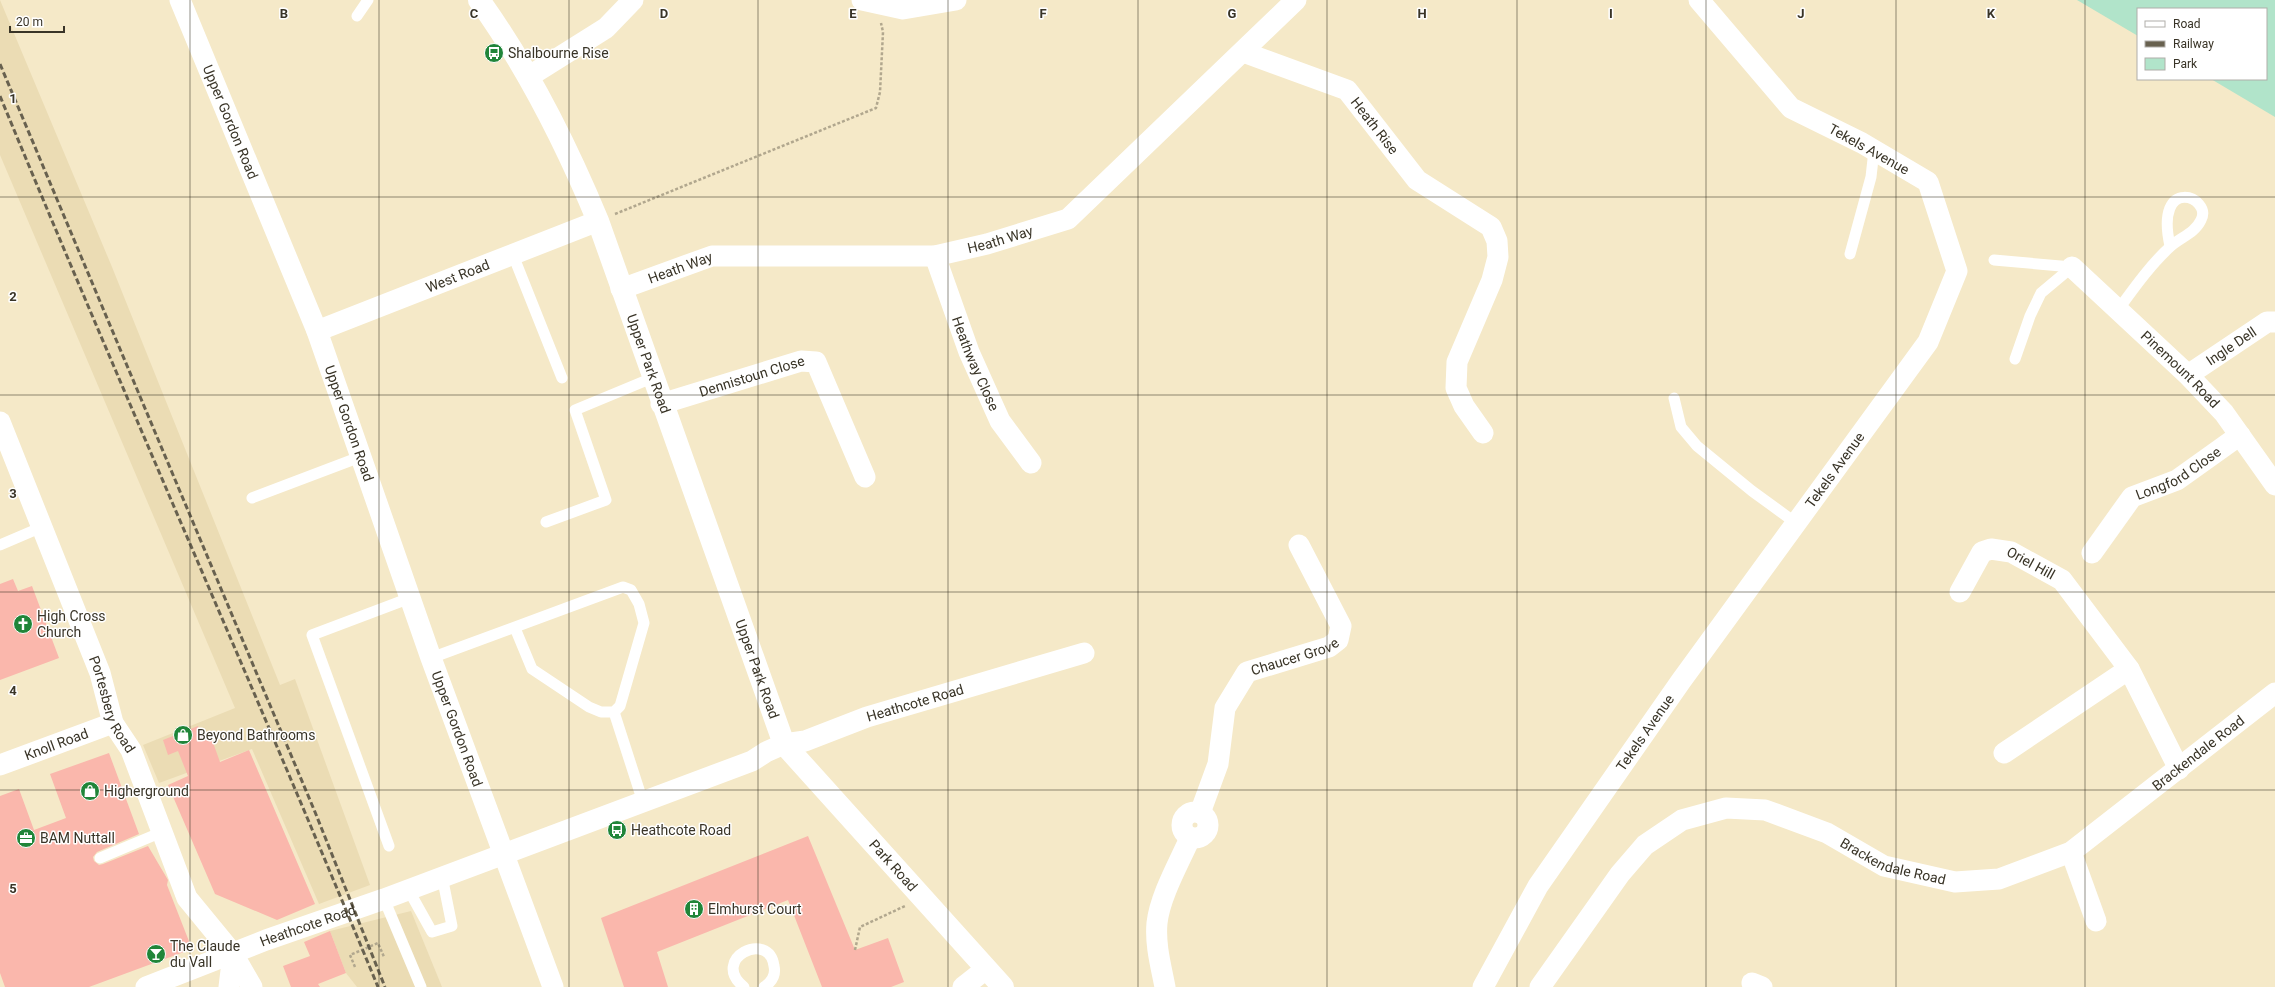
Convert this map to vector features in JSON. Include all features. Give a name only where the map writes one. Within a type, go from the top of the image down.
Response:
[{"type":"street","name":"Upper Gordon Road","points":[[180,0],[317,331],[431,658],[553,987]]},
{"type":"street","name":"Upper Park Road","points":[[479,0],[528,77],[564,143],[598,221],[661,404],[724,572],[784,744]]},
{"type":"street","points":[[528,77],[606,28],[633,0]]},
{"type":"street","points":[[862,0],[884,6],[904,9],[956,0]]},
{"type":"street","name":"Heath Way","points":[[621,289],[712,256],[935,256],[987,244],[1068,219],[1296,0]]},
{"type":"street","name":"Tekels Avenue","points":[[1483,987],[1538,886],[1681,681],[1928,342],[1957,270],[1928,182],[1874,150],[1791,108],[1698,0]]},
{"type":"street","name":"Heath Rise","points":[[1243,52],[1347,90],[1417,180],[1491,227],[1497,241],[1498,258],[1492,280],[1457,362],[1456,388],[1464,406],[1483,434]]},
{"type":"street","name":"West Road","points":[[317,331],[598,221]]},
{"type":"street","name":"Heathway Close","points":[[935,256],[969,352],[1000,421],[1031,463]]},
{"type":"street","name":"Pinemount Road","points":[[2072,267],[2188,374],[2224,413],[2275,485]]},
{"type":"street","name":"Ingle Dell","points":[[2188,374],[2267,322],[2275,322]]},
{"type":"street","name":"Dennistoun Close","points":[[661,404],[801,361],[816,362],[865,477]]},
{"type":"street","name":"Portesbery Road","points":[[0,422],[100,673],[113,723],[131,750],[187,898],[233,954],[252,987]]},
{"type":"street","name":"Longford Close","points":[[2092,553],[2132,497],[2177,480],[2240,435]]},
{"type":"street","name":"Chaucer Grove","points":[[1165,987],[1158,951],[1157,922],[1167,891],[1190,838],[1199,838],[1206,832],[1208,824],[1200,813],[1218,764],[1225,708],[1247,672],[1329,647],[1338,640],[1341,626],[1299,544]]},
{"type":"street","name":"Oriel Hill","points":[[1960,592],[1982,552],[1991,549],[2011,552],[2062,580],[2129,669],[2179,770]]},
{"type":"street","name":"Heathcote Road","points":[[146,987],[266,940],[384,899],[503,852],[752,761],[766,752],[784,744],[805,741],[866,717],[1084,652]]},
{"type":"street","points":[[2004,753],[2129,669]]},
{"type":"street","name":"Brackendale Road","points":[[1540,987],[1620,874],[1645,845],[1682,820],[1726,808],[1765,810],[1827,834],[1884,866],[1955,882],[1999,879],[2071,852],[2179,770],[2275,693]]},
{"type":"street","name":"Knoll Road","points":[[0,765],[113,723]]},
{"type":"street","name":"Park Road","points":[[784,744],[1003,987]]},
{"type":"street","points":[[2071,852],[2096,921]]},
{"type":"street","points":[[229,987],[233,954]]},
{"type":"street","points":[[963,987],[986,969]]},
{"type":"lane","points":[[357,16],[368,0]]},
{"type":"lane","points":[[1850,254],[1871,177],[1874,150]]},
{"type":"lane","points":[[2118,310],[2170,246]]},
{"type":"lane","points":[[513,255],[562,378]]},
{"type":"lane","points":[[1994,260],[2072,267]]},
{"type":"lane","points":[[2014,359],[2030,316],[2041,293],[2072,267]]},
{"type":"lane","points":[[546,522],[606,500],[575,410],[652,378]]},
{"type":"lane","points":[[1674,398],[1681,427],[1698,446],[1752,491],[1796,523]]},
{"type":"lane","points":[[252,498],[360,457]]},
{"type":"lane","points":[[0,545],[42,527]]},
{"type":"lane","points":[[431,658],[623,588],[631,590],[639,604],[644,623],[620,706],[614,712],[601,712],[589,707],[532,669],[515,628]]},
{"type":"lane","points":[[389,846],[312,635],[410,598]]},
{"type":"lane","points":[[614,712],[643,802]]},
{"type":"lane","points":[[100,858],[162,832]]},
{"type":"lane","points":[[408,889],[432,932],[452,926],[442,876]]},
{"type":"lane","points":[[384,899],[421,987]]},
{"type":"lane","points":[[744,987],[735,977],[734,963],[742,952],[755,948],[768,953],[774,965],[773,978],[764,987]]},
{"type":"path","points":[[598,221],[876,108],[880,92],[883,32],[881,21],[884,6]]},
{"type":"path","points":[[855,950],[860,927],[911,903]]},
{"type":"path","points":[[355,967],[350,954],[378,943],[384,957]]},
{"type":"shaded area","points":[[0,0],[112,267],[280,685],[295,679],[370,885],[319,904],[252,749],[159,783],[143,745],[235,708],[0,155]]},
{"type":"shaded area","points":[[411,911],[442,987],[357,987],[346,973],[330,931]]},
{"type":"green space","points":[[2077,0],[2275,0],[2275,117],[2213,80],[2267,80],[2267,8],[2137,8],[2137,35]]},
{"type":"building","name":"High Cross Church","points":[[13,579],[18,591],[32,586],[59,658],[0,680],[0,584]]},
{"type":"building","points":[[198,726],[203,740],[211,737],[220,762],[249,750],[315,904],[277,920],[215,894],[168,785],[188,776],[178,751],[168,755],[163,740]]},
{"type":"building","points":[[109,753],[139,834],[97,852],[93,857],[94,861],[99,865],[103,864],[148,846],[168,880],[167,885],[192,949],[89,987],[5,987],[0,973],[0,796],[19,789],[34,830],[66,818],[50,774]]},
{"type":"building","name":"Elmhurst Court","points":[[808,836],[855,950],[888,938],[904,982],[891,987],[822,987],[788,900],[657,952],[668,987],[624,987],[601,918]]},
{"type":"building","points":[[330,931],[346,973],[318,984],[320,987],[291,987],[283,966],[310,956],[304,942]]},
{"type":"railway","points":[[0,64],[315,812],[385,987]]},
{"type":"railway","points":[[0,96],[378,987]]},
{"type":"place","name":"Shalbourne Rise","points":[[494,53]]},
{"type":"place","name":"High Cross Church","points":[[23,624]]},
{"type":"place","name":"Beyond Bathrooms","points":[[183,735]]},
{"type":"place","name":"Higherground","points":[[90,791]]},
{"type":"place","name":"Heathcote Road","points":[[617,830]]},
{"type":"place","name":"BAM Nuttall","points":[[26,838]]},
{"type":"place","name":"Elmhurst Court","points":[[694,909]]},
{"type":"place","name":"The Claude du Vall","points":[[156,954]]}]
